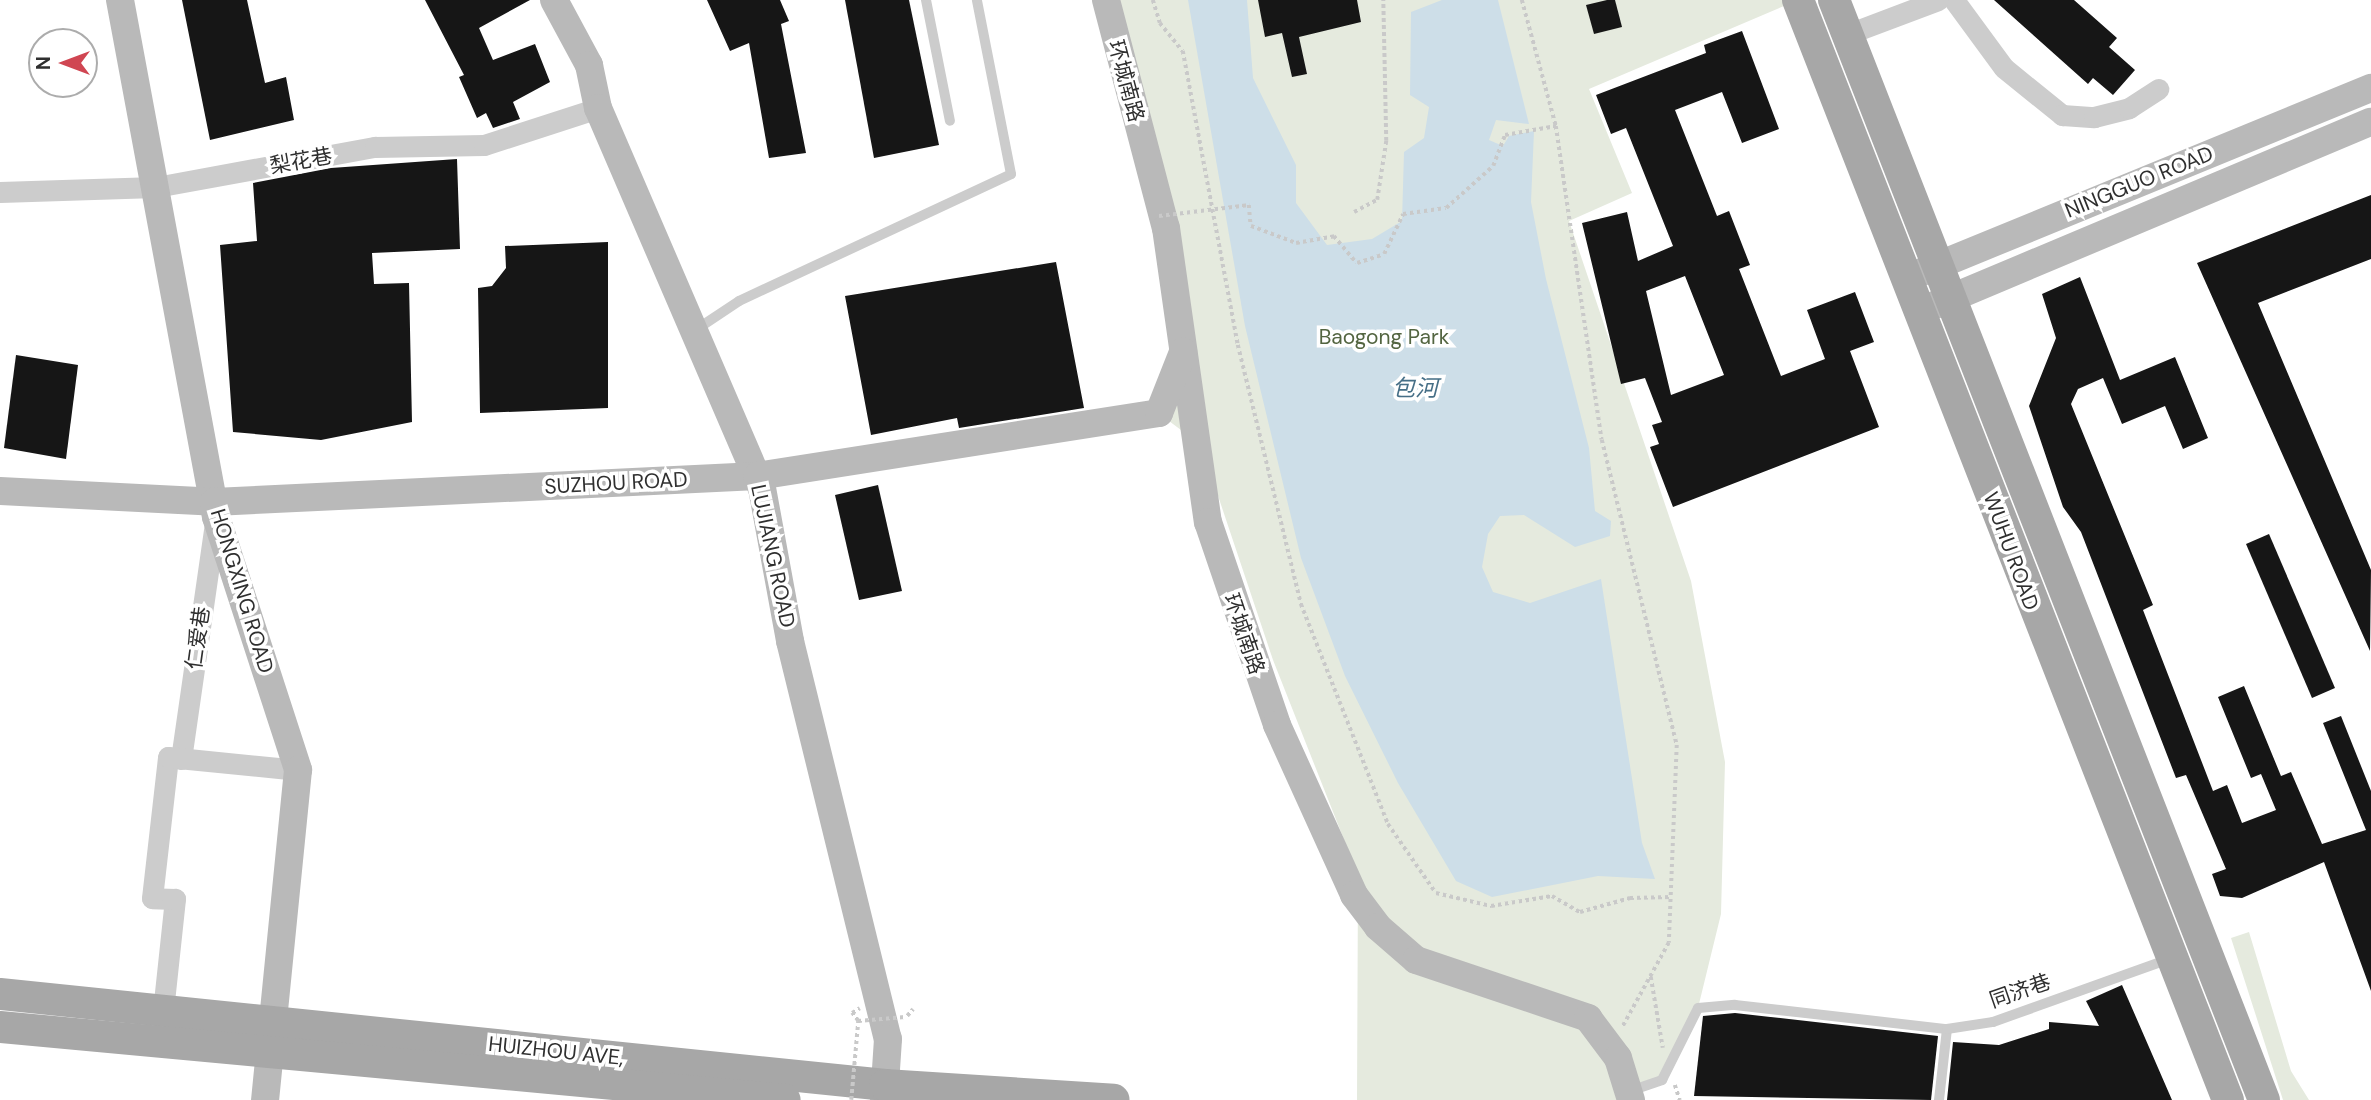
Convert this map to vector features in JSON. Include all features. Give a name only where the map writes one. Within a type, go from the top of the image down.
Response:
[{"type":"main road","name":"WUHU ROAD","points":[[1798,0],[2228,1100]]},
{"type":"main road","name":"WUHU ROAD","points":[[1834,0],[2264,1100]]},
{"type":"main road","name":"HUIZHOU AVE,","points":[[0,995],[163,1011],[271,1037],[785,1100]]},
{"type":"main road","name":"HUIZHOU AVE,","points":[[0,1027],[271,1037],[884,1092],[1114,1100]]},
{"type":"street","name":"HONGXING ROAD","points":[[120,0],[215,509],[298,770],[265,1100]]},
{"type":"street","name":"LUJIANG ROAD","points":[[554,0],[589,65],[598,108],[692,332],[759,482],[790,641],[888,1039],[884,1092]]},
{"type":"street","name":"环城南路","points":[[1105,0],[1166,228],[1208,522],[1241,632],[1299,775],[1366,914],[1416,960],[1564,1004],[1588,1018],[1610,1048],[1632,1095]]},
{"type":"street","points":[[1848,34],[1938,0]]},
{"type":"street","points":[[1954,0],[2004,68],[2062,115],[2094,117],[2129,108],[2158,89]]},
{"type":"street","name":"NINGGUO ROAD","points":[[1908,279],[1939,263],[2371,88]]},
{"type":"street","name":"梨花巷","points":[[0,192],[156,187],[375,147],[484,145],[598,108]]},
{"type":"street","name":"NINGGUO ROAD","points":[[1921,311],[2371,122]]},
{"type":"street","name":"SUZHOU ROAD","points":[[759,482],[1159,413],[1184,349]]},
{"type":"street","name":"SUZHOU ROAD","points":[[0,504],[215,509],[759,482],[1169,421],[1194,437]]},
{"type":"street","name":"SUZHOU ROAD","points":[[0,491],[215,509]]},
{"type":"street","name":"仁爱巷","points":[[181,758],[215,509]]},
{"type":"street","points":[[163,1011],[174,900],[152,898],[168,757],[298,770]]},
{"type":"lane","points":[[926,0],[950,121]]},
{"type":"lane","points":[[692,332],[739,301],[1011,174],[977,0]]},
{"type":"lane","name":"同济巷","points":[[1669,1067],[1698,1008],[1735,1005],[1947,1028],[1993,1021],[2172,958]]},
{"type":"lane","points":[[1939,1100],[1947,1028]]},
{"type":"lane","points":[[1632,1095],[1662,1080],[1669,1067]]},
{"type":"path","points":[[1153,0],[1160,23],[1183,51],[1238,345],[1301,604],[1388,824],[1436,893],[1491,906],[1552,896],[1580,912],[1630,898],[1671,897]]},
{"type":"path","points":[[1354,212],[1377,200],[1387,141],[1383,0]]},
{"type":"path","points":[[1522,0],[1556,126],[1602,440],[1677,745],[1669,943],[1610,1048]]},
{"type":"path","points":[[1159,216],[1249,205],[1251,226],[1296,243],[1334,236],[1357,263],[1384,254],[1403,215],[1446,208],[1493,166],[1506,135],[1556,126]]},
{"type":"path","points":[[1651,976],[1652,1014],[1680,1100]]},
{"type":"path","points":[[858,1021],[905,1017],[914,1009]]},
{"type":"path","points":[[851,1100],[858,1021],[852,1013]]},
{"type":"green space","name":"Baogong Park","points":[[1112,0],[1798,0],[1589,89],[1632,193],[1569,221],[1691,581],[1725,762],[1721,914],[1698,1008],[1662,1080],[1634,1090],[1636,1100],[1357,1100],[1358,875],[1273,660],[1201,445],[1169,421],[1172,345],[1159,216]]},
{"type":"green space","points":[[2249,932],[2291,1071],[2309,1100],[2283,1100],[2231,938]]},
{"type":"water","name":"包河","points":[[1188,0],[1247,0],[1253,78],[1296,165],[1296,203],[1327,245],[1372,239],[1402,221],[1404,152],[1424,138],[1429,107],[1410,95],[1411,12],[1442,0],[1498,0],[1529,124],[1496,120],[1489,140],[1503,146],[1509,136],[1534,131],[1531,202],[1546,279],[1589,448],[1595,511],[1611,521],[1610,536],[1575,547],[1524,515],[1500,516],[1488,534],[1482,567],[1493,592],[1530,603],[1601,579],[1642,843],[1655,879],[1598,876],[1492,897],[1456,881],[1398,783],[1345,676],[1301,558],[1245,326]]},
{"type":"building","points":[[182,0],[247,0],[265,83],[286,77],[294,120],[210,140]]},
{"type":"building","points":[[425,0],[530,0],[479,28],[493,60],[535,44],[550,82],[513,102],[520,119],[493,128],[486,113],[477,118],[459,77],[464,75]]},
{"type":"building","points":[[707,0],[780,0],[789,21],[781,24],[806,153],[769,158],[749,43],[730,51]]},
{"type":"building","points":[[845,0],[909,0],[939,145],[874,158]]},
{"type":"building","points":[[1258,0],[1357,0],[1361,22],[1299,37],[1307,74],[1292,77],[1282,33],[1265,37]]},
{"type":"building","points":[[1615,0],[1622,27],[1594,34],[1586,5]]},
{"type":"building","points":[[1994,0],[2074,0],[2117,38],[2109,47],[2135,70],[2113,95],[2093,78],[2088,84]]},
{"type":"building","points":[[1742,31],[1779,129],[1742,143],[1722,92],[1675,110],[1717,216],[1729,211],[1750,265],[1739,269],[1781,376],[1825,359],[1807,310],[1855,292],[1874,342],[1850,351],[1879,427],[1673,507],[1650,447],[1659,444],[1652,425],[1662,422],[1645,378],[1621,384],[1582,223],[1627,212],[1638,261],[1673,246],[1626,128],[1611,134],[1596,95],[1706,53],[1704,45]],"holes":[[[1685,276],[1724,375],[1671,395],[1646,291]]]},
{"type":"building","points":[[457,159],[460,249],[372,253],[374,284],[409,283],[412,422],[321,440],[233,432],[220,245],[257,241],[253,183],[331,168]]},
{"type":"building","points":[[2371,195],[2371,259],[2258,303],[2371,570],[2370,651],[2197,263]]},
{"type":"building","points":[[608,242],[608,408],[480,413],[478,288],[492,286],[506,268],[505,246]]},
{"type":"building","points":[[1056,262],[1084,408],[959,428],[957,418],[871,435],[845,296]]},
{"type":"building","points":[[2080,277],[2120,380],[2175,357],[2208,438],[2183,449],[2165,406],[2122,424],[2103,378],[2078,389],[2071,404],[2153,605],[2143,610],[2213,791],[2227,785],[2242,823],[2276,810],[2261,774],[2251,778],[2218,697],[2244,686],[2281,776],[2291,772],[2322,844],[2366,830],[2323,723],[2341,716],[2371,791],[2371,991],[2324,862],[2242,898],[2220,896],[2212,874],[2226,869],[2186,775],[2176,778],[2081,532],[2063,507],[2029,406],[2056,338],[2042,294]]},
{"type":"building","points":[[16,355],[78,365],[66,459],[4,448]]},
{"type":"building","points":[[878,485],[902,591],[859,600],[835,495]]},
{"type":"building","points":[[2269,534],[2335,688],[2312,698],[2246,544]]},
{"type":"building","points":[[2122,985],[2172,1100],[1947,1100],[1953,1042],[1999,1045],[2049,1029],[2049,1022],[2099,1026],[2086,1001]]},
{"type":"building","points":[[1735,1013],[1938,1036],[1931,1100],[1694,1096],[1703,1016]]}]
